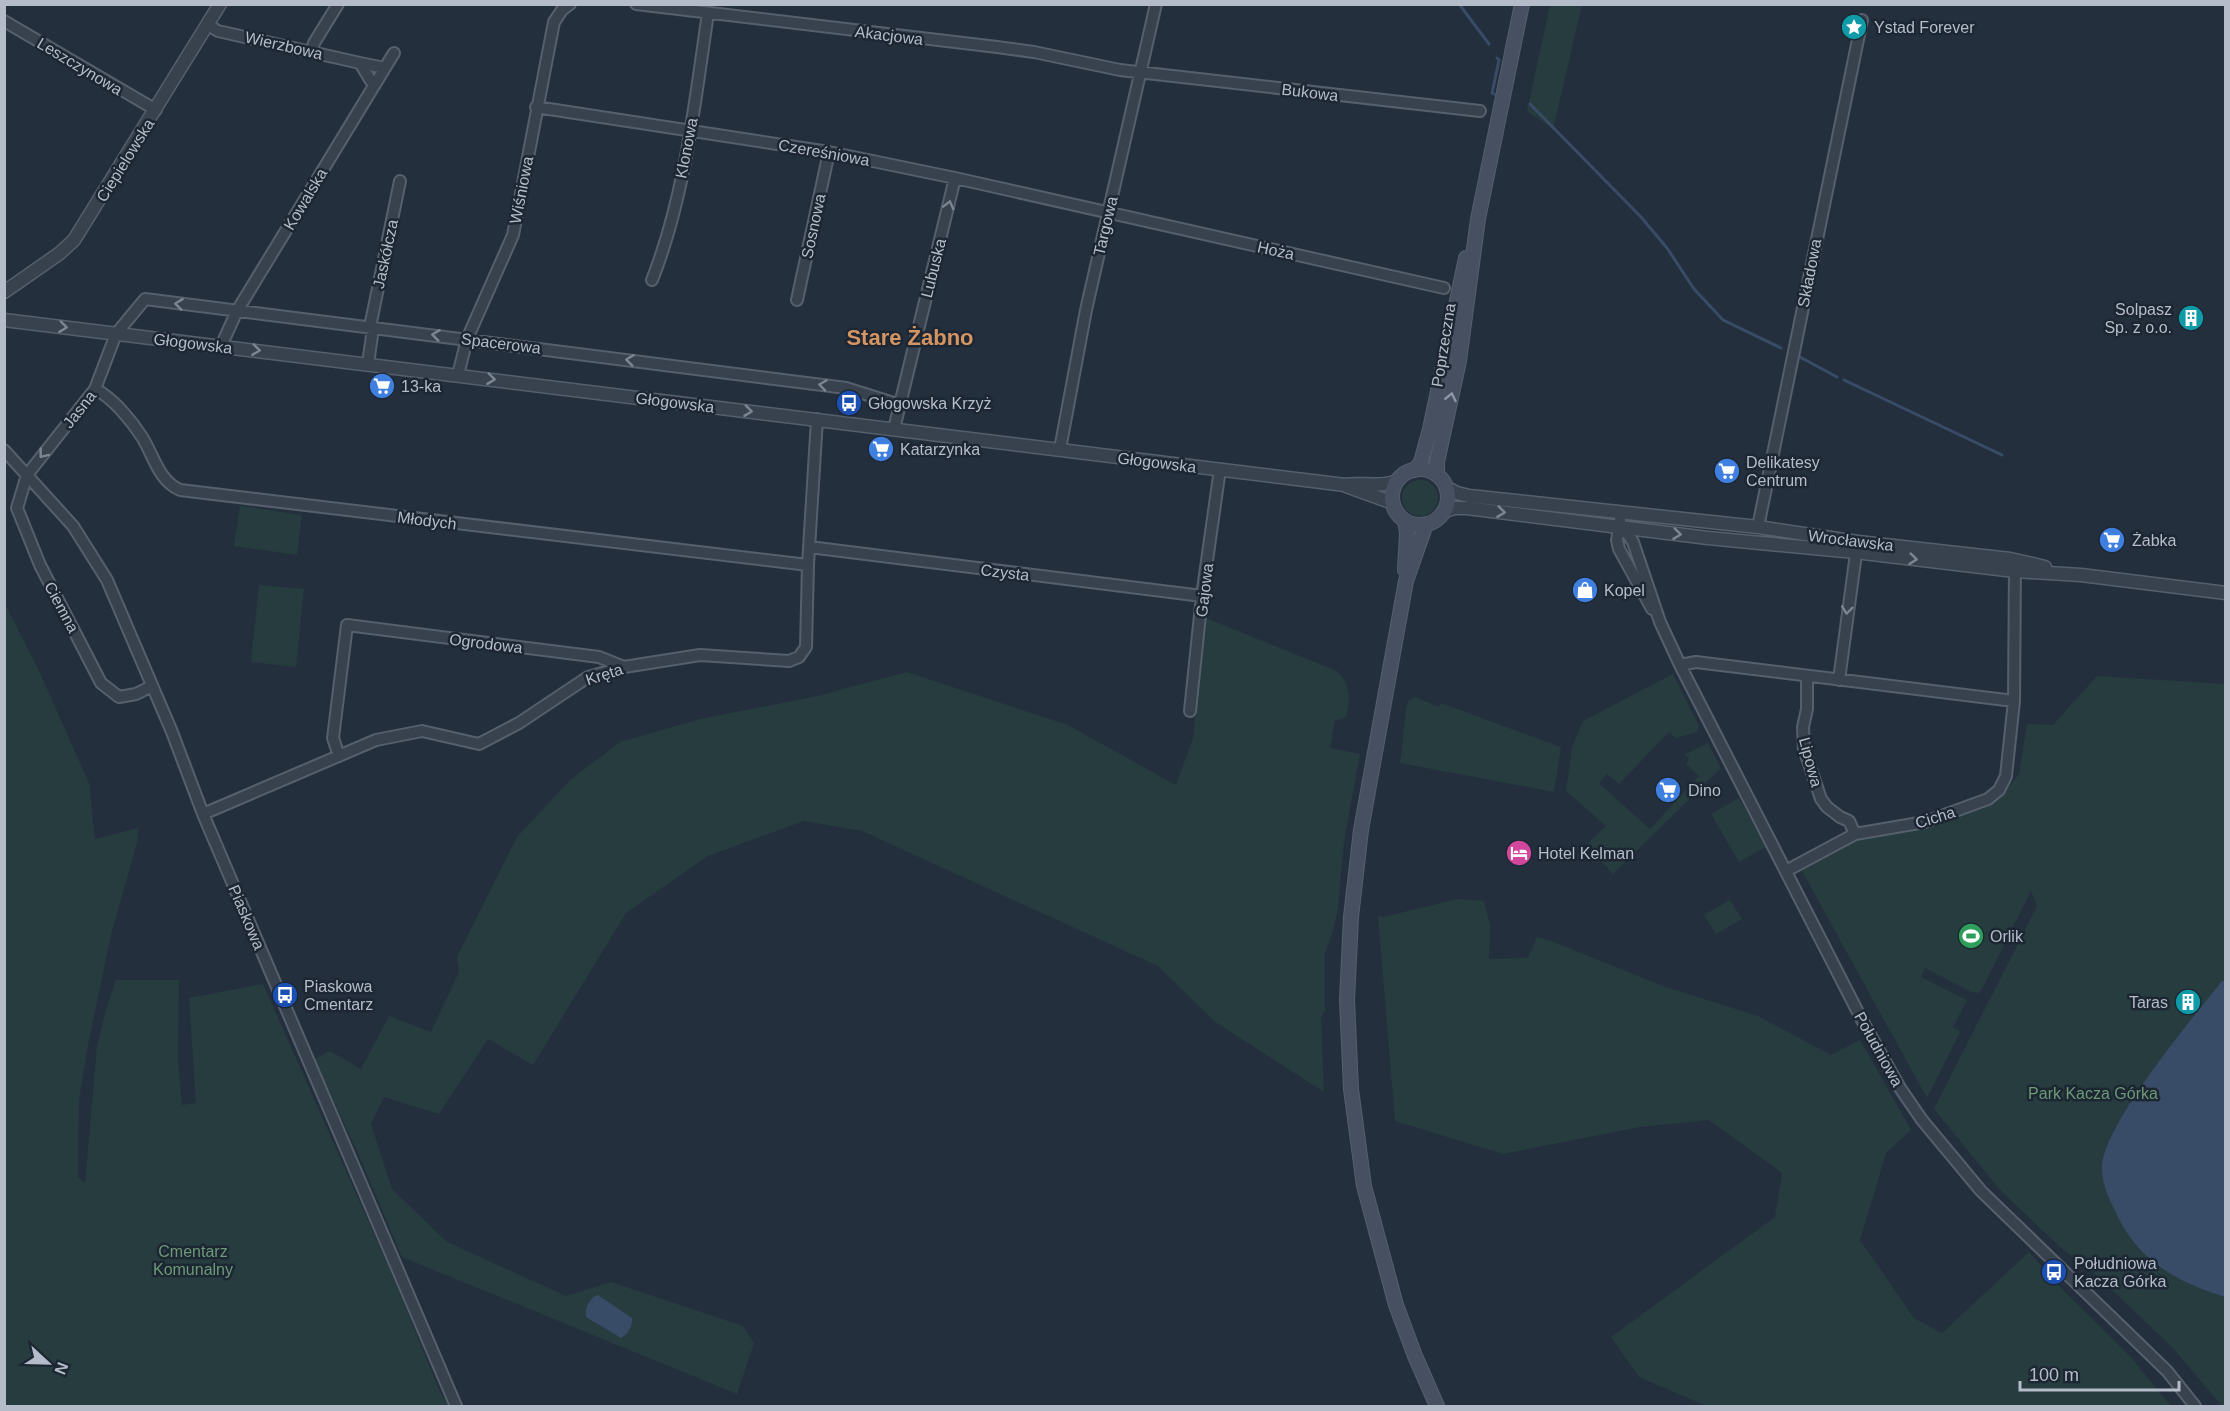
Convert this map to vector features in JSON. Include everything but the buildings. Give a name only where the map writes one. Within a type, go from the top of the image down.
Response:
[{"type":"main road","name":"Poprzeczna","points":[[1437,475],[1437,462],[1459,361],[1478,219],[1522,4]]},
{"type":"main road","name":"Poprzeczna","points":[[1416,470],[1421,462],[1430,429],[1462,269],[1478,219]]},
{"type":"main road","points":[[1416,470],[1427,470],[1437,475],[1447,488],[1448,497],[1439,518],[1426,524],[1415,525],[1405,520],[1395,510],[1393,503],[1392,495],[1397,481],[1405,474],[1416,470]]},
{"type":"main road","points":[[1405,520],[1406,581],[1360,841],[1348,952],[1348,1044],[1356,1138],[1366,1196],[1396,1305],[1437,1407]]},
{"type":"main road","points":[[1406,581],[1426,524]]},
{"type":"street","name":"Ciepielowska","points":[[4,292],[60,253],[74,240],[220,4]]},
{"type":"street","points":[[312,52],[314,43],[338,4]]},
{"type":"street","name":"Wiśniowa","points":[[458,375],[467,339],[513,235],[536,107],[555,22],[562,10],[570,4]]},
{"type":"street","name":"Akacjowa","points":[[636,4],[997,47],[1141,72]]},
{"type":"street","name":"Targowa","points":[[1060,449],[1086,310],[1156,4]]},
{"type":"street","name":"Klonowa","points":[[652,280],[665,246],[691,130],[708,13]]},
{"type":"street","name":"Składowa","points":[[1758,527],[1862,20]]},
{"type":"street","name":"Leszczynowa","points":[[4,21],[156,110]]},
{"type":"street","name":"Wierzbowa","points":[[208,25],[218,31],[385,68]]},
{"type":"street","name":"Kowalska","points":[[221,346],[237,311],[394,53]]},
{"type":"street","points":[[360,63],[375,84]]},
{"type":"street","name":"Bukowa","points":[[1141,72],[1480,111]]},
{"type":"street","name":"Czereśniowa","points":[[536,107],[829,152],[1108,213]]},
{"type":"street","name":"Sosnowa","points":[[797,300],[829,152]]},
{"type":"street","name":"Lubuska","points":[[894,429],[955,178]]},
{"type":"street","name":"Jaskółcza","points":[[368,364],[371,328],[400,181]]},
{"type":"street","name":"Hoża","points":[[1108,213],[1444,288]]},
{"type":"street","name":"Spacerowa","points":[[116,334],[145,299],[846,388],[900,405]]},
{"type":"street","name":"Głogowska","points":[[4,320],[1345,485],[1393,503]]},
{"type":"street","name":"Jasna","points":[[27,476],[95,389],[116,334]]},
{"type":"street","name":"Młodych","points":[[95,389],[103,393],[135,428],[162,477],[171,486],[180,490],[808,565]]},
{"type":"street","name":"Kręta","points":[[203,814],[376,740],[422,731],[479,744],[519,723],[588,677],[624,667],[700,655],[789,661],[799,657],[806,647],[808,547],[817,419]]},
{"type":"street","name":"Piaskowa","points":[[4,450],[73,526],[107,580],[172,732],[203,814],[456,1407]]},
{"type":"street","name":"Gajowa","points":[[1190,711],[1202,596],[1220,469]]},
{"type":"street","name":"Ciemna","points":[[27,476],[16,508],[40,565],[101,683],[119,697],[136,694],[152,686]]},
{"type":"street","name":"Głogowska","points":[[1345,485],[1386,484],[1397,481]]},
{"type":"street","points":[[1447,488],[1457,494],[1469,496],[1621,514]]},
{"type":"street","points":[[1443,512],[1454,508],[1467,508],[1619,527]]},
{"type":"street","name":"Wrocławska","points":[[1621,514],[1758,527],[1857,547],[2081,575],[2225,590]]},
{"type":"street","name":"Południowa","points":[[1621,514],[1617,540],[1619,549],[1660,622]]},
{"type":"street","name":"Wrocławska","points":[[1619,527],[1769,544],[1857,547]]},
{"type":"street","name":"Południowa","points":[[1619,527],[1630,537],[1634,546],[1660,622],[1680,665],[1882,1057],[1922,1120],[1981,1191],[2167,1371],[2195,1407]]},
{"type":"street","points":[[1729,540],[1758,527],[1769,544]]},
{"type":"street","points":[[1634,546],[1648,530]]},
{"type":"street","name":"Czysta","points":[[808,547],[1202,596]]},
{"type":"street","points":[[1839,680],[1857,547]]},
{"type":"street","name":"Cicha","points":[[1786,871],[1855,834],[1925,822],[1988,799],[1999,790],[2006,776],[2014,701],[2015,566]]},
{"type":"street","name":"Ogrodowa","points":[[339,756],[333,738],[346,625],[599,657],[624,667]]},
{"type":"street","points":[[1680,665],[1696,662],[2014,701]]},
{"type":"street","name":"Lipowa","points":[[1807,676],[1807,709],[1803,727],[1804,749],[1821,799],[1840,817],[1849,820],[1855,834]]},
{"type":"green space","points":[[1550,5],[1582,5],[1553,129],[1527,111]]},
{"type":"green space","points":[[1420,480],[1433,485],[1438,498],[1433,511],[1420,516],[1407,511],[1402,498],[1407,485]]},
{"type":"green space","points":[[240,506],[302,515],[297,555],[234,546]]},
{"type":"green space","points":[[259,585],[304,589],[296,667],[251,662]]},
{"type":"green space","name":"Cmentarz Komunalny","points":[[4,602],[40,673],[89,783],[95,839],[138,828],[137,843],[111,935],[88,1045],[79,1099],[78,1177],[85,1183],[97,1046],[116,980],[179,980],[178,1060],[182,1105],[196,1103],[189,998],[263,984],[397,1286],[440,1392],[449,1406],[5,1406]]},
{"type":"green space","points":[[1206,618],[1337,671],[1347,687],[1349,698],[1346,717],[1335,721],[1330,748],[1360,754],[1344,841],[1338,908],[1333,932],[1325,953],[1325,1010],[1321,1017],[1324,1092],[1215,1022],[1158,966],[862,831],[804,821],[708,856],[626,913],[533,1065],[488,1039],[439,1114],[384,1097],[371,1124],[392,1189],[447,1242],[566,1296],[611,1282],[743,1326],[754,1343],[737,1394],[402,1257],[357,1151],[314,1059],[330,1051],[361,1069],[389,1016],[431,1032],[459,972],[457,957],[517,837],[570,780],[620,742],[700,719],[813,697],[907,672],[1068,725],[1176,785],[1193,738]]},
{"type":"green space","points":[[1673,674],[1699,726],[1697,732],[1676,738],[1669,732],[1619,784],[1607,774],[1599,783],[1650,829],[1699,776],[1686,764],[1689,759],[1685,754],[1708,743],[1721,768],[1613,874],[1586,845],[1606,826],[1566,791],[1572,747],[1583,721]]},
{"type":"green space","name":"Park Kacza Górka","points":[[2097,676],[2225,684],[2225,1406],[2222,1406],[2171,1346],[2095,1274],[2061,1248],[2001,1191],[1934,1109],[2037,906],[2031,891],[1979,993],[1971,992],[1925,968],[1921,977],[1967,1000],[1953,1027],[1960,1032],[1927,1098],[1802,871],[1866,832],[1885,824],[1925,827],[2001,797],[2019,774],[2027,724],[2053,725]]},
{"type":"green space","points":[[1415,697],[1439,707],[1441,703],[1561,747],[1554,792],[1400,763],[1408,701]]},
{"type":"green space","points":[[1739,798],[1766,847],[1739,862],[1711,814]]},
{"type":"green space","points":[[1458,899],[1484,901],[1490,925],[1489,959],[1528,958],[1537,937],[1663,986],[1758,1016],[1831,1055],[1860,1040],[1911,1130],[1886,1153],[1860,1240],[1914,1318],[1942,1333],[2029,1252],[2067,1294],[2130,1356],[2171,1406],[1706,1406],[1639,1377],[1611,1337],[1775,1217],[1782,1173],[1709,1120],[1640,1127],[1503,1154],[1395,1121],[1378,916],[1383,917]]},
{"type":"green space","points":[[1730,900],[1742,919],[1716,934],[1704,915]]},
{"type":"water","points":[[2222,981],[2225,981],[2225,1297],[2177,1278],[2150,1259],[2139,1248],[2128,1234],[2110,1200],[2105,1188],[2102,1168],[2106,1149],[2133,1100],[2172,1044]]},
{"type":"water","points":[[598,1295],[632,1318],[630,1330],[624,1337],[621,1338],[586,1317],[588,1304]]},
{"type":"waterway","points":[[1459,4],[1489,44]]},
{"type":"waterway","points":[[1494,94],[1492,93],[1499,60],[1497,58]]},
{"type":"waterway","points":[[1530,104],[1641,217],[1667,248],[1694,289],[1723,320],[1781,348]]},
{"type":"waterway","points":[[1798,356],[1837,377]]},
{"type":"waterway","points":[[1844,380],[2002,455]]},
{"type":"place","name":"Ystad Forever","points":[[1854,27]]},
{"type":"place","name":"Solpasz Sp. z o.o.","points":[[2191,318]]},
{"type":"place","name":"13-ka","points":[[382,386]]},
{"type":"place","name":"Głogowska Krzyż","points":[[849,403]]},
{"type":"place","name":"Katarzynka","points":[[881,449]]},
{"type":"place","name":"Delikatesy Centrum","points":[[1727,471]]},
{"type":"place","name":"Żabka","points":[[2112,540]]},
{"type":"place","name":"Kopel","points":[[1585,590]]},
{"type":"place","name":"Dino","points":[[1668,790]]},
{"type":"place","name":"Hotel Kelman","points":[[1519,853]]},
{"type":"place","name":"Orlik","points":[[1971,936]]},
{"type":"place","name":"Piaskowa Cmentarz","points":[[285,995]]},
{"type":"place","name":"Taras","points":[[2188,1002]]},
{"type":"place","name":"Południowa Kacza Górka","points":[[2054,1272]]},
{"type":"district","name":"Stare Żabno","points":[[910,337]]}]
